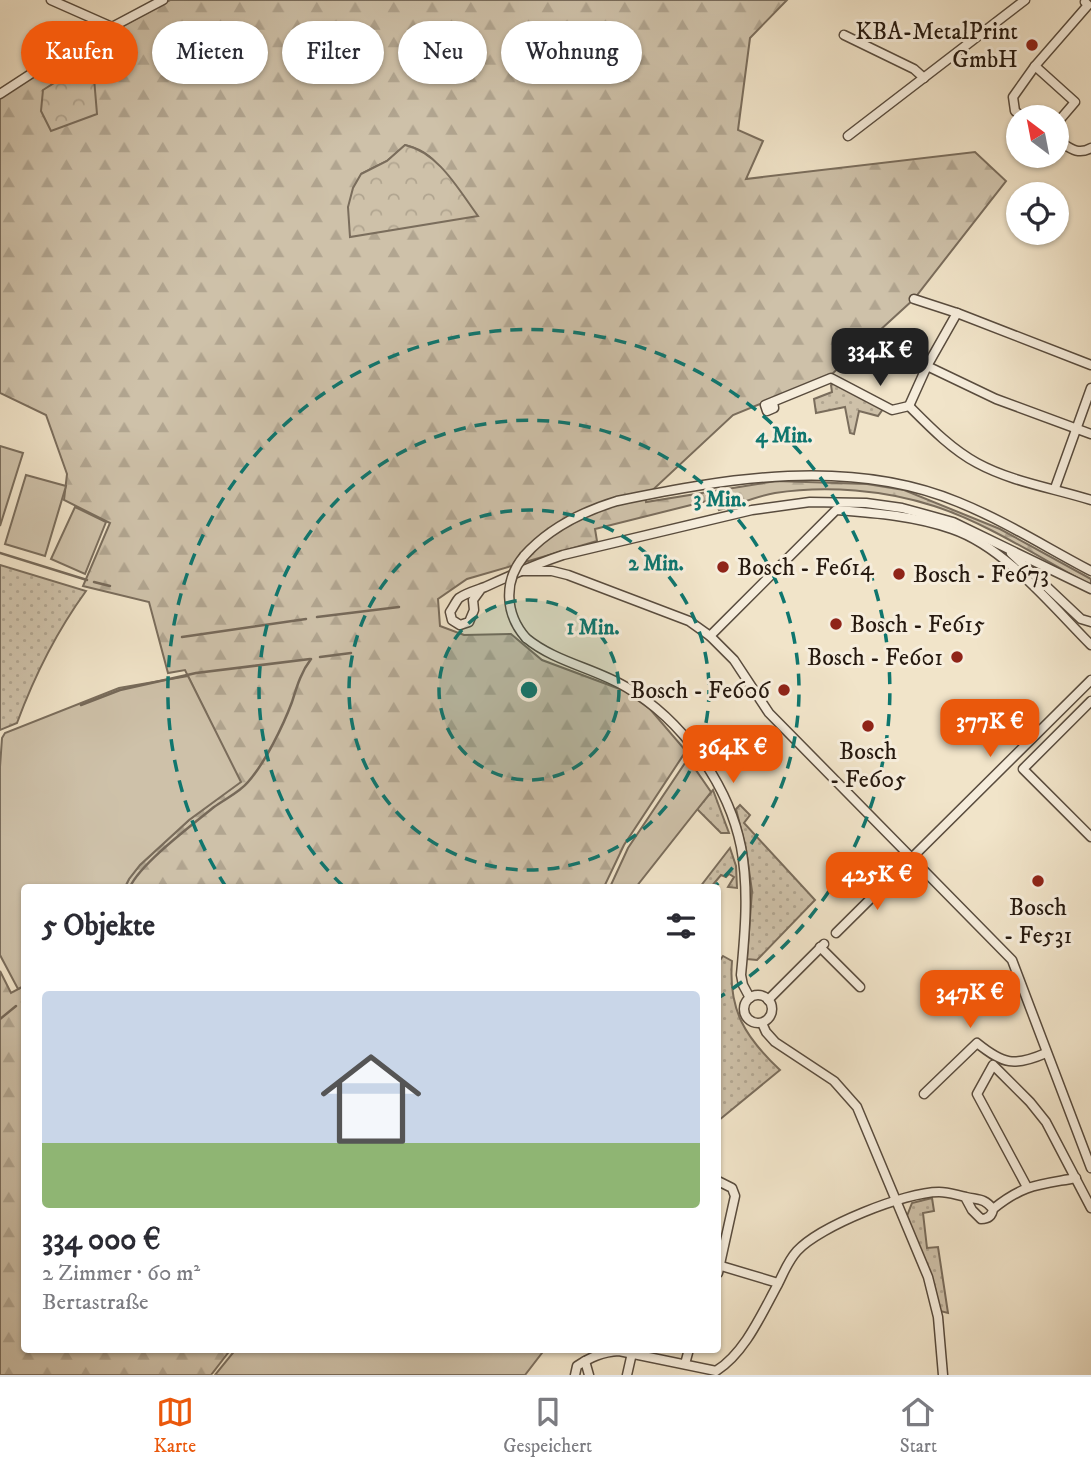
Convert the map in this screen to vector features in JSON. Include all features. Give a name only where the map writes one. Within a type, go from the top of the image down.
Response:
[{"type":"street","points":[[51,0],[98,21]]},
{"type":"street","points":[[123,21],[163,0]]},
{"type":"street","points":[[848,136],[1025,0]]},
{"type":"street","points":[[1014,105],[1013,97],[1035,66],[1088,5],[1085,2]]},
{"type":"street","points":[[844,35],[914,69],[924,78]]},
{"type":"street","points":[[1035,66],[1075,102],[1069,109]]},
{"type":"street","points":[[0,94],[21,80]]},
{"type":"street","points":[[1069,148],[1085,152],[1091,148]]},
{"type":"street","points":[[914,299],[1091,365]]},
{"type":"street","points":[[909,406],[927,366],[957,313]]},
{"type":"street","points":[[927,366],[984,394],[1091,434]]},
{"type":"street","points":[[773,402],[831,378],[892,410],[909,406]]},
{"type":"street","points":[[1055,488],[1091,388]]},
{"type":"street","points":[[909,406],[933,430],[976,462],[1041,488],[1055,488],[1091,500]]},
{"type":"street","points":[[750,998],[741,975],[745,891],[741,849],[729,810],[709,770],[671,722],[638,694],[598,672],[548,654],[526,638],[514,619],[509,591],[511,578],[524,556],[560,525],[594,508],[617,501],[781,476],[818,475],[884,481],[910,486],[956,501],[999,520],[1091,571]]},
{"type":"street","points":[[481,589],[473,600],[474,610],[469,622],[460,625],[452,620],[450,612],[458,599],[481,589],[521,572],[546,561],[590,547],[752,510],[810,502],[866,503],[902,508],[953,522],[1091,589]]},
{"type":"street","points":[[710,636],[836,510],[895,515],[954,529],[995,552],[1091,645]]},
{"type":"street","points":[[998,543],[1045,583],[1080,619],[1091,622]]},
{"type":"street","points":[[1045,583],[1045,573],[1056,570]]},
{"type":"street","points":[[521,572],[552,571],[568,575],[689,621],[710,636],[734,660],[769,713],[1012,960],[1091,1168]]},
{"type":"street","points":[[836,933],[1091,680]]},
{"type":"street","points":[[1091,701],[1023,769],[1091,837]]},
{"type":"street","points":[[768,1000],[822,946],[860,987]]},
{"type":"street","points":[[759,995],[768,1000],[772,1013],[762,1023],[752,1022],[746,1016],[744,1006],[750,998],[759,995]]},
{"type":"street","points":[[762,1023],[775,1042],[834,1081],[852,1099],[873,1142],[932,1291],[943,1375]]},
{"type":"street","points":[[923,1094],[977,1043],[1005,1062],[1031,1059],[1046,1053]]},
{"type":"street","points":[[1027,1187],[977,1094],[993,1065],[1046,1122],[1091,1208]]},
{"type":"street","points":[[965,1197],[972,1210],[981,1219],[987,1219],[993,1209],[1010,1195],[1027,1187],[1076,1178]]},
{"type":"street","points":[[721,1182],[732,1188],[735,1196],[721,1255]]},
{"type":"street","points":[[627,1375],[632,1353],[715,1373],[742,1346],[793,1256],[810,1239],[827,1229],[896,1200],[937,1192],[984,1199],[1010,1195]]},
{"type":"street","points":[[984,1199],[993,1209]]},
{"type":"street","points":[[721,1269],[778,1283]]},
{"type":"street","points":[[576,1375],[575,1369],[585,1361],[605,1353]]},
{"type":"street","points":[[685,1364],[688,1353]]},
{"type":"street","points":[[585,1361],[589,1375]]},
{"type":"green space","points":[[170,0],[787,0],[750,38],[738,130],[763,141],[746,179],[975,152],[1006,181],[914,299],[831,375],[733,415],[645,497],[646,502],[776,481],[867,484],[904,490],[1000,529],[1091,579],[1091,585],[954,513],[896,496],[855,490],[814,489],[768,494],[719,510],[715,499],[595,529],[597,541],[467,579],[438,599],[440,626],[464,635],[511,634],[542,660],[625,691],[650,709],[686,751],[624,845],[605,884],[126,884],[140,865],[189,820],[240,782],[185,670],[168,673],[149,602],[83,586],[110,523],[64,500],[67,474],[46,415],[0,393],[0,97],[21,84],[53,84],[44,90],[94,88],[94,84],[138,84],[138,21],[132,21]],"holes":[[[405,145],[430,156],[448,177],[361,174],[387,161]]]},
{"type":"green space","points":[[52,84],[94,84],[97,114],[51,131],[41,111],[43,90]]},
{"type":"green space","points":[[405,145],[417,149],[438,164],[478,216],[350,237],[348,207],[353,188],[361,174],[387,161]]},
{"type":"green space","points":[[835,383],[883,409],[878,416],[859,411],[854,434],[850,433],[845,407],[816,413],[814,399],[832,392],[831,385]]},
{"type":"green space","points":[[0,446],[23,453],[0,526]]},
{"type":"green space","points":[[26,475],[66,486],[45,556],[5,544]]},
{"type":"green space","points":[[75,507],[106,522],[85,574],[51,559]]},
{"type":"green space","points":[[0,565],[86,591],[47,655],[17,723],[0,730]]},
{"type":"green space","points":[[188,676],[241,782],[189,820],[140,865],[126,884],[21,884],[21,988],[18,989],[0,955],[2,738],[5,733],[119,688]]},
{"type":"green space","points":[[689,760],[711,792],[638,884],[611,884],[628,848]]},
{"type":"green space","points":[[713,790],[729,833],[721,833],[697,809]]},
{"type":"green space","points":[[740,805],[750,815],[744,823],[815,900],[757,960],[747,959],[752,891],[746,849],[736,809]]},
{"type":"green space","points":[[730,848],[736,866],[737,888],[728,887],[734,877],[729,874],[726,877],[721,875],[714,884],[702,884]]},
{"type":"green space","points":[[723,956],[732,961],[733,994],[741,1021],[757,1046],[780,1070],[721,1119]]},
{"type":"green space","points":[[0,971],[11,993],[21,988],[21,1353],[228,1353],[211,1375],[0,1375]]},
{"type":"green space","points":[[932,1198],[934,1211],[923,1213],[927,1248],[938,1247],[948,1313],[940,1311],[935,1288],[907,1216],[912,1203]]},
{"type":"green space","points":[[233,1353],[542,1353],[525,1375],[215,1375]]},
{"type":"waterway","points":[[0,553],[87,580]]},
{"type":"waterway","points":[[94,582],[110,586]]},
{"type":"waterway","points":[[317,617],[399,607]]},
{"type":"waterway","points":[[182,637],[306,619]]},
{"type":"waterway","points":[[320,657],[351,653]]},
{"type":"waterway","points":[[81,705],[120,690],[196,673],[310,659]]},
{"type":"waterway","points":[[132,884],[144,867],[168,845],[248,782],[279,733],[302,674],[311,659]]},
{"type":"waterway","points":[[0,1019],[16,1006]]},
{"type":"place","name":"KBA-MetalPrint GmbH","points":[[1032,45]]},
{"type":"place","name":"Bosch - Fe614","points":[[723,567]]},
{"type":"place","name":"Bosch - Fe673","points":[[899,574]]},
{"type":"place","name":"Bosch - Fe615","points":[[836,624]]},
{"type":"place","name":"Bosch - Fe601","points":[[957,657]]},
{"type":"place","name":"Bosch - Fe606","points":[[784,690]]},
{"type":"place","name":"Bosch - Fe605","points":[[868,726]]},
{"type":"place","name":"Bosch - Fe531","points":[[1038,881]]}]
